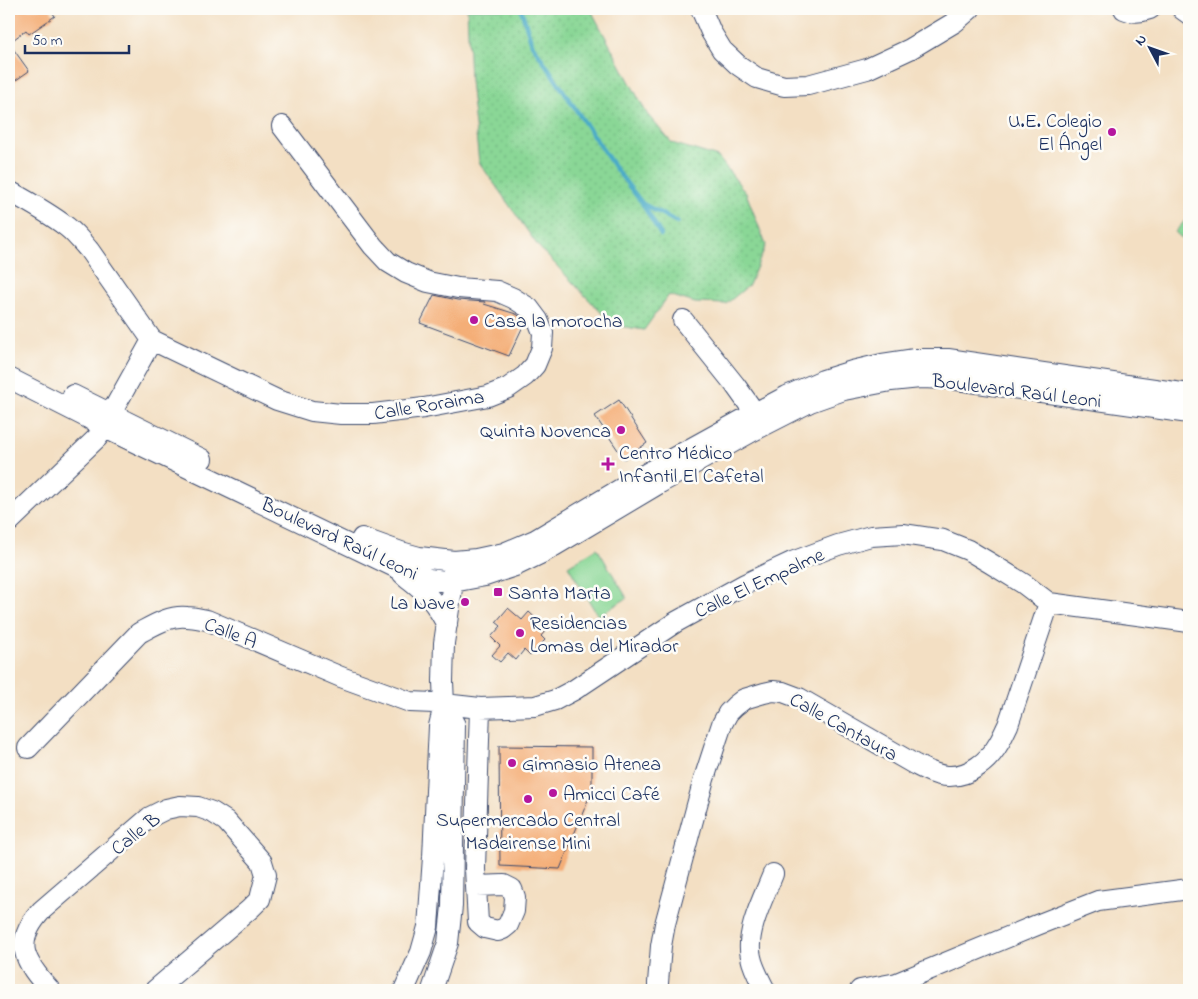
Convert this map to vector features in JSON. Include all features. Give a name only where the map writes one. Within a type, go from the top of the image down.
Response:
[{"type":"street","points":[[701,9],[711,32],[722,50],[738,65],[757,78],[784,86],[808,85],[867,69],[910,49],[955,22],[970,9]]},
{"type":"street","points":[[1124,9],[1138,12],[1150,9]]},
{"type":"street","points":[[1182,9],[1189,14]]},
{"type":"street","name":"Calle Roraima","points":[[9,191],[56,219],[80,239],[152,340],[277,400],[312,411],[341,414],[373,414],[424,408],[488,396],[508,388],[535,366],[542,348],[543,333],[538,320],[529,308],[497,291],[458,288],[428,282],[406,273],[388,262],[373,246],[282,126]]},
{"type":"street","points":[[683,320],[755,412]]},
{"type":"street","points":[[9,522],[98,437],[152,340]]},
{"type":"street","name":"Boulevard Raúl Leoni","points":[[9,378],[88,418],[107,420],[358,536],[419,557],[454,561],[476,559],[504,552],[535,540],[659,466],[755,412],[830,378],[882,364],[914,359],[948,359],[1189,394]]},
{"type":"street","name":"Boulevard Raúl Leoni","points":[[9,363],[107,420],[314,529],[397,568],[429,578],[453,582],[485,576],[515,566],[752,431],[810,402],[844,390],[920,378],[950,379],[1189,413]]},
{"type":"street","name":"Calle El Empalme","points":[[444,704],[480,708],[535,706],[555,700],[574,690],[676,622],[745,584],[792,562],[838,545],[871,536],[903,534],[943,540],[968,550],[990,563],[1024,584],[1049,603]]},
{"type":"street","points":[[404,990],[421,952],[428,927],[439,726],[444,704],[444,643],[453,582],[454,561]]},
{"type":"street","points":[[397,568],[435,604],[447,625]]},
{"type":"street","points":[[1049,603],[1189,622]]},
{"type":"street","name":"Calle Cantaura","points":[[658,990],[665,924],[701,789],[722,724],[728,713],[735,706],[744,699],[753,696],[773,691],[783,692],[799,698],[930,772],[948,776],[964,774],[979,766],[999,744],[1008,725],[1049,603]]},
{"type":"street","name":"Calle A","points":[[28,748],[139,633],[170,618],[186,617],[207,620],[341,677],[410,702],[444,704]]},
{"type":"street","points":[[432,990],[448,943],[452,906],[455,725],[444,704]]},
{"type":"street","points":[[452,870],[475,877],[480,708]]},
{"type":"street","name":"Calle B","points":[[50,990],[35,973],[25,953],[24,942],[32,921],[42,910],[150,817],[166,809],[180,806],[198,807],[226,820],[262,862],[266,875],[260,899],[156,990]]},
{"type":"street","points":[[765,990],[751,959],[749,944],[752,928],[773,874]]},
{"type":"street","points":[[860,990],[898,987],[1037,925],[1098,901],[1189,889]]},
{"type":"green space","points":[[467,9],[592,9],[647,114],[672,143],[718,157],[746,193],[766,245],[749,285],[726,304],[695,303],[669,295],[644,330],[613,325],[538,246],[479,162],[470,81]]},
{"type":"green space","points":[[1189,216],[1189,245],[1175,232]]},
{"type":"green space","points":[[597,548],[627,598],[598,616],[568,566]]},
{"type":"building","points":[[9,9],[50,9],[55,16],[29,34],[26,30],[9,43]]},
{"type":"building","points":[[9,43],[29,71],[9,85]]},
{"type":"building","name":"Casa la morocha","points":[[434,295],[457,300],[485,302],[484,304],[521,317],[525,322],[509,356],[420,323]]},
{"type":"building","name":"Quinta Novenca","points":[[619,400],[647,443],[624,459],[595,416]]},
{"type":"building","name":"Residencias Lomas del Mirador","points":[[508,608],[522,620],[529,612],[547,629],[541,636],[545,640],[530,656],[524,650],[516,660],[508,653],[500,662],[492,655],[500,646],[491,637],[501,626],[496,622]]},
{"type":"building","points":[[499,746],[592,747],[592,790],[560,869],[500,866]]},
{"type":"waterway","points":[[521,9],[532,44],[615,168],[642,203],[661,235]]},
{"type":"waterway","points":[[643,204],[677,222]]},
{"type":"place","name":"U.E. Colegio El Ángel","points":[[1112,132]]},
{"type":"place","name":"Casa la morocha","points":[[474,320]]},
{"type":"place","name":"Quinta Novenca","points":[[621,430]]},
{"type":"place","name":"Centro Médico Infantil El Cafetal","points":[[608,464]]},
{"type":"place","name":"Santa Marta","points":[[498,592]]},
{"type":"place","name":"La Nave","points":[[465,602]]},
{"type":"place","name":"Residencias Lomas del Mirador","points":[[520,633]]},
{"type":"place","name":"Gimnasio Atenea","points":[[512,763]]},
{"type":"place","name":"Amicci Café","points":[[553,793]]},
{"type":"place","name":"Supermercado Central Madeirense Mini","points":[[528,799]]}]
